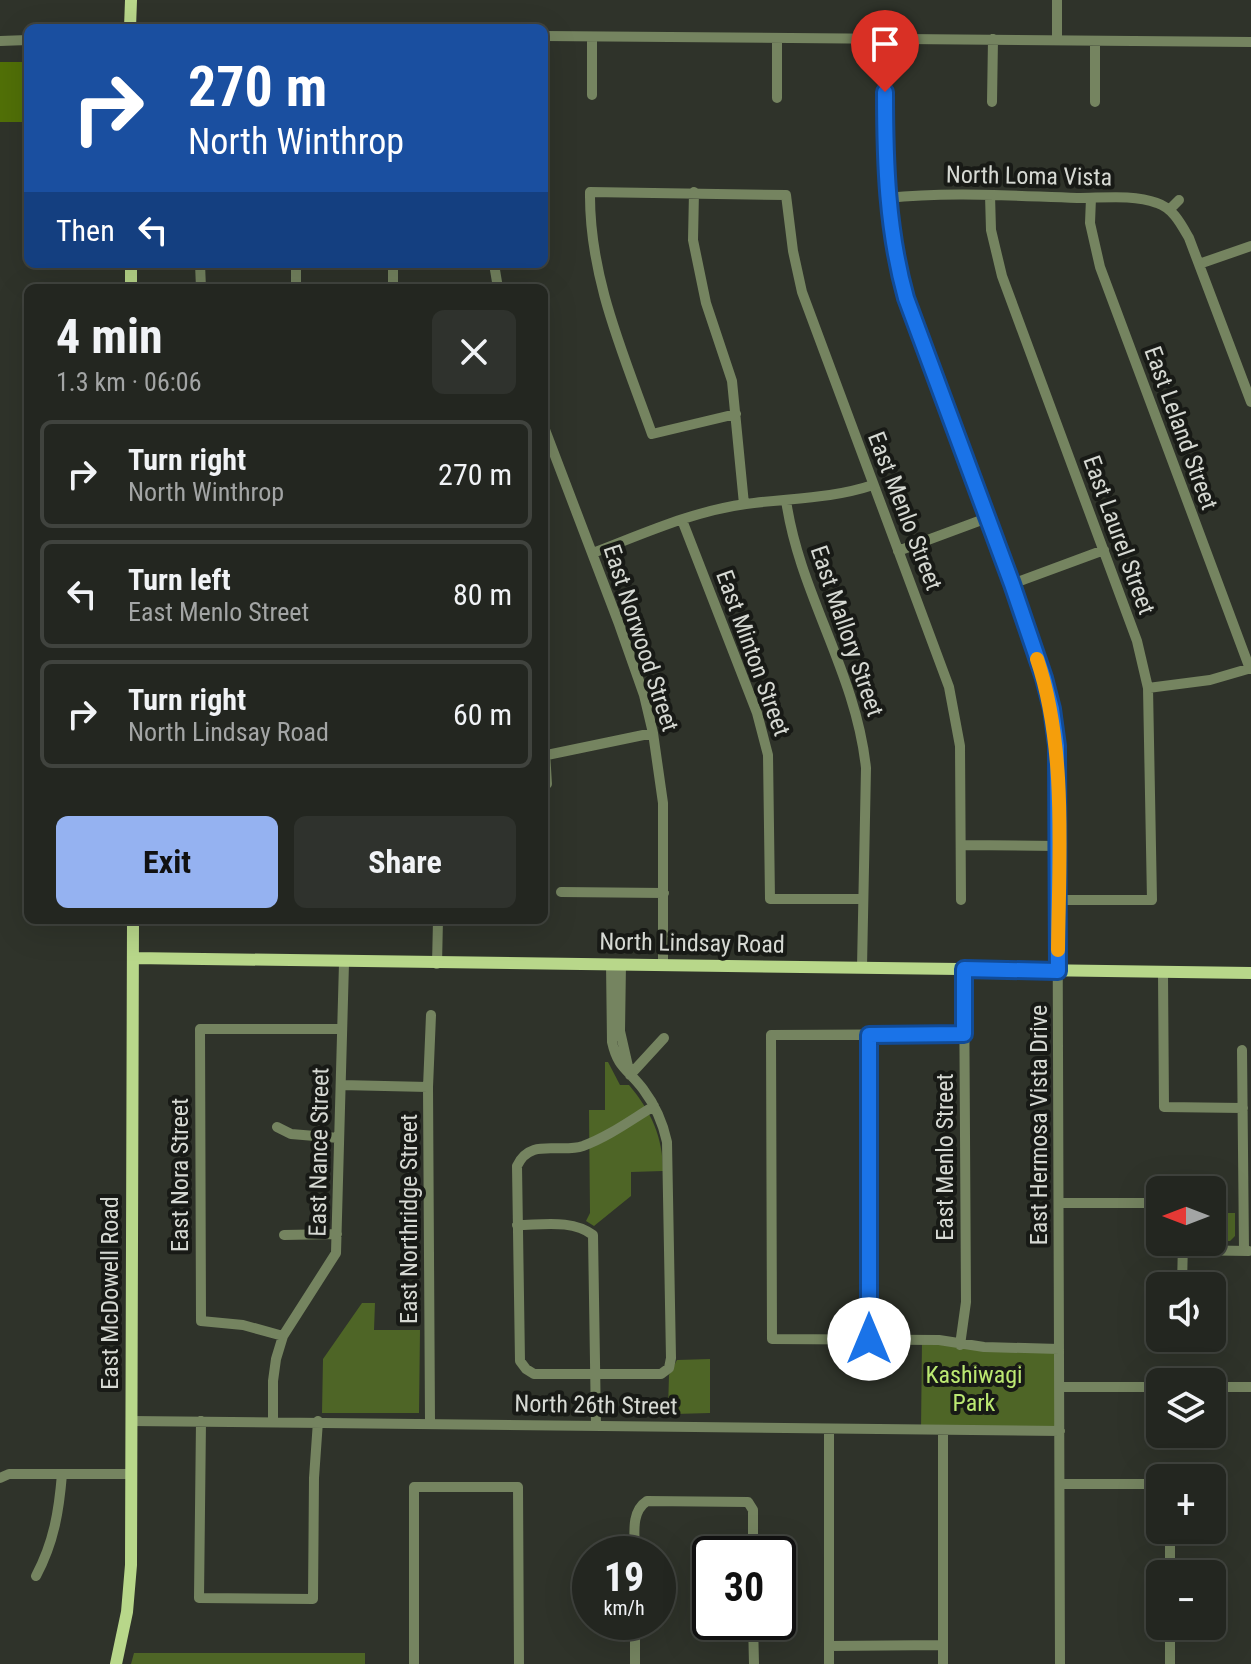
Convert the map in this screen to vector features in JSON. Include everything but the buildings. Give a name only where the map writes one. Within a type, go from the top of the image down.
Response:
[{"type":"main road","points":[[130,24],[131,0]]},
{"type":"main road","name":"East McDowell Road","points":[[116,1664],[130,1589],[133,924]]},
{"type":"main road","name":"North Lindsay Road","points":[[133,958],[1251,973]]},
{"type":"street","points":[[1057,0],[1057,40]]},
{"type":"street","points":[[548,36],[1251,42]]},
{"type":"street","points":[[592,37],[592,95]]},
{"type":"street","points":[[777,38],[777,98]]},
{"type":"street","name":"East Hermosa Vista Drive","points":[[885,38],[887,198],[897,266],[906,298],[1012,584],[1052,709],[1057,746],[1060,1664]]},
{"type":"street","points":[[992,102],[993,39]]},
{"type":"street","points":[[0,41],[24,40]]},
{"type":"street","points":[[1095,41],[1095,102]]},
{"type":"street","points":[[736,414],[652,434],[606,307],[595,260],[590,192],[694,192],[693,240],[706,303],[725,354],[736,414],[744,504]]},
{"type":"street","name":"East Menlo Street","points":[[694,192],[786,195],[802,292],[944,668],[954,708],[960,746],[961,900]]},
{"type":"street","name":"North Loma Vista","points":[[887,198],[990,195],[1146,200],[1160,203],[1169,210]]},
{"type":"street","name":"East Laurel Street","points":[[990,195],[994,249],[1002,276],[1137,641],[1148,688],[1152,900],[1058,900]]},
{"type":"street","name":"East Leland Street","points":[[1091,198],[1090,223],[1100,267],[1250,668]]},
{"type":"street","points":[[1179,200],[1169,210],[1184,229],[1199,264],[1251,402]]},
{"type":"street","points":[[1199,264],[1251,246]]},
{"type":"street","name":"East Norwood Street","points":[[549,453],[593,553],[644,695],[653,733],[663,803],[663,965]]},
{"type":"street","points":[[593,553],[682,520],[744,504],[822,497],[873,485]]},
{"type":"street","name":"East Mallory Street","points":[[786,500],[794,539],[854,701],[863,739],[866,768],[862,967]]},
{"type":"street","points":[[898,551],[987,518]]},
{"type":"street","name":"East Minton Street","points":[[682,520],[757,713],[768,755],[770,899],[862,899]]},
{"type":"street","points":[[1012,584],[1104,550]]},
{"type":"street","points":[[1148,688],[1210,680],[1250,668]]},
{"type":"street","points":[[548,755],[653,733]]},
{"type":"street","points":[[961,845],[1058,846]]},
{"type":"street","points":[[561,892],[664,893]]},
{"type":"street","points":[[437,964],[438,924]]},
{"type":"street","name":"East Nance Street","points":[[273,1422],[273,1381],[283,1336],[336,1253],[344,963]]},
{"type":"street","points":[[616,964],[620,1031],[630,1075],[654,1106],[663,1124],[669,1163],[671,1358],[669,1368],[661,1374],[534,1374],[520,1361],[517,1166],[522,1155],[531,1149],[580,1147],[654,1106]]},
{"type":"street","name":"East Menlo Street","points":[[960,1345],[966,1302],[964,969]]},
{"type":"street","points":[[1163,973],[1164,1107],[1243,1108]]},
{"type":"street","name":"East Northridge Street","points":[[430,1422],[428,1087],[431,1015]]},
{"type":"street","name":"East Nora Street","points":[[283,1336],[243,1325],[201,1321],[200,1029],[341,1029]]},
{"type":"street","points":[[964,1034],[771,1035],[772,1339],[939,1340],[960,1345],[1059,1349]]},
{"type":"street","points":[[869,1035],[869,1339]]},
{"type":"street","points":[[630,1075],[664,1038]]},
{"type":"street","points":[[1226,1249],[1248,1251],[1242,1050]]},
{"type":"street","points":[[341,1085],[428,1087]]},
{"type":"street","points":[[277,1127],[300,1136],[339,1138]]},
{"type":"street","points":[[1060,1203],[1146,1203]]},
{"type":"street","points":[[517,1225],[573,1225],[583,1227],[593,1235],[596,1425]]},
{"type":"street","points":[[284,1235],[337,1234]]},
{"type":"street","points":[[1060,1387],[1146,1387]]},
{"type":"street","points":[[1226,1387],[1251,1387]]},
{"type":"street","name":"North 26th Street","points":[[131,1421],[1060,1431]]},
{"type":"street","points":[[201,1421],[199,1598],[313,1599],[318,1421]]},
{"type":"street","points":[[829,1429],[829,1664]]},
{"type":"street","points":[[943,1431],[943,1664]]},
{"type":"street","points":[[0,1478],[9,1474],[131,1474]]},
{"type":"street","points":[[36,1576],[54,1535],[62,1474]]},
{"type":"street","points":[[1060,1484],[1146,1484]]},
{"type":"street","points":[[414,1664],[414,1487],[518,1487],[519,1664]]},
{"type":"street","points":[[635,1536],[636,1513],[639,1506],[647,1501],[748,1502],[753,1510],[753,1536]]},
{"type":"street","points":[[635,1640],[635,1664]]},
{"type":"street","points":[[753,1640],[754,1664]]},
{"type":"street","points":[[1170,1640],[1170,1664]]},
{"type":"street","points":[[829,1646],[943,1645]]},
{"type":"green space","points":[[605,1062],[608,1062],[620,1085],[629,1085],[644,1105],[658,1136],[663,1171],[631,1172],[631,1196],[594,1226],[586,1221],[590,1213],[589,1110],[605,1110]]},
{"type":"green space","points":[[1226,1213],[1235,1213],[1235,1236],[1226,1241]]},
{"type":"green space","points":[[362,1303],[375,1303],[374,1330],[420,1330],[419,1413],[322,1413],[323,1359]]},
{"type":"green space","name":"Kashiwagi Park","points":[[922,1340],[1059,1349],[1060,1431],[921,1430]]},
{"type":"green space","points":[[710,1359],[710,1413],[675,1414],[674,1410],[668,1410],[669,1375],[677,1360]]},
{"type":"green space","points":[[134,1653],[365,1653],[365,1664],[131,1664]]},
{"type":"shaded area","points":[[0,62],[24,62],[24,122],[0,122]]},
{"type":"slow traffic","points":[[1037,659],[1052,709],[1057,746],[1058,950]]},
{"type":"route","points":[[869,1339],[869,1035],[964,1034],[964,969],[1058,971],[1057,746],[1052,709],[1012,584],[906,298],[897,266],[885,171],[885,92]]}]
